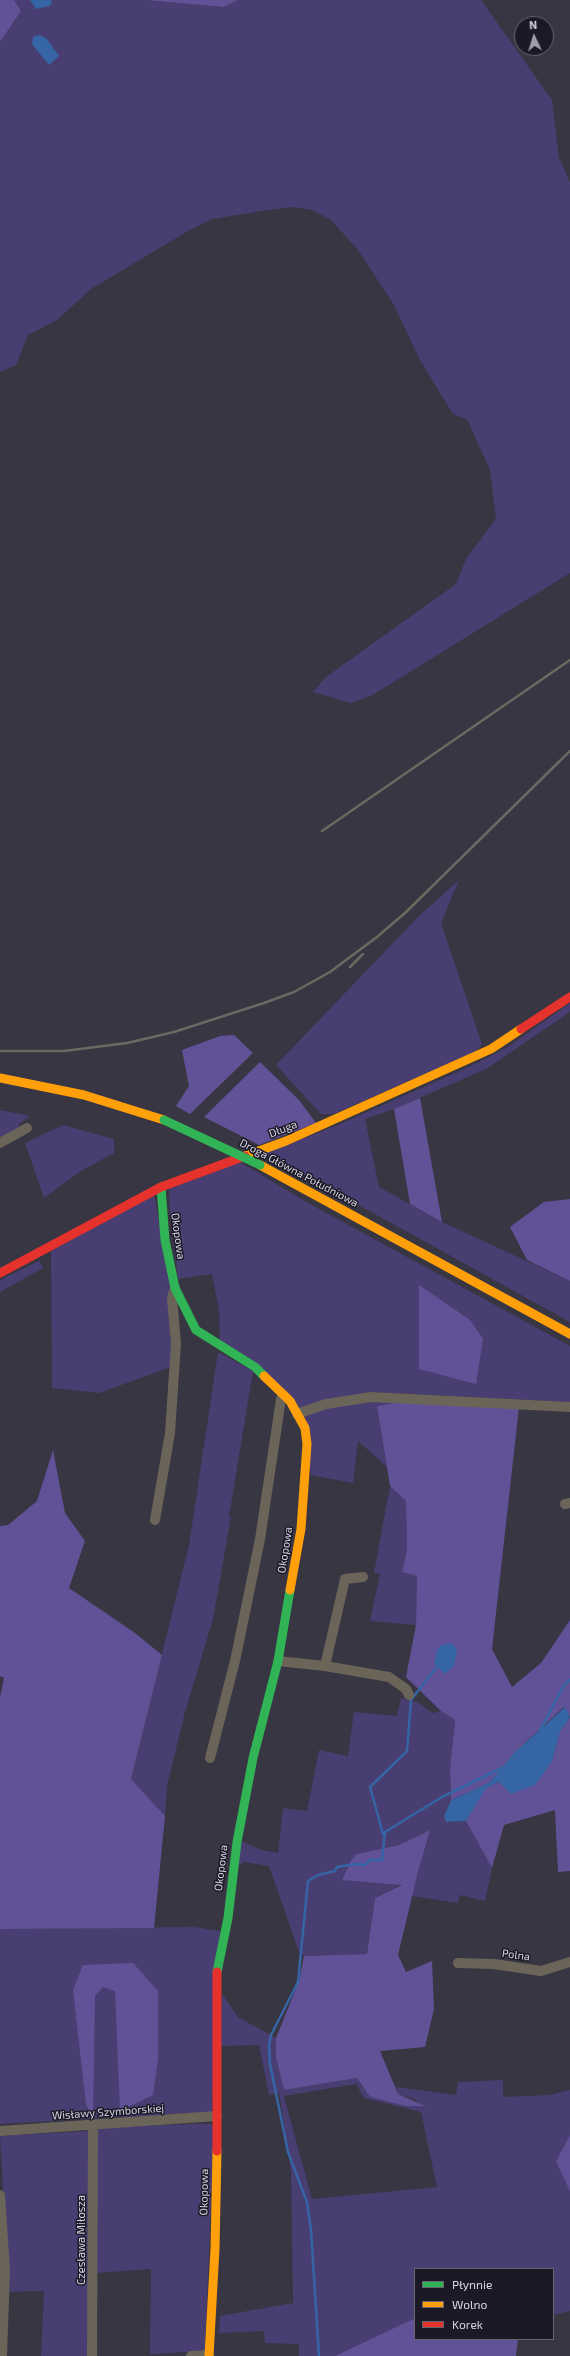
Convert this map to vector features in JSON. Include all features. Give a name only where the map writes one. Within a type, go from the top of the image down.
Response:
[{"type":"street","name":"Długa","points":[[0,1273],[161,1187],[293,1138],[491,1049],[570,997]]},
{"type":"street","name":"Droga Główna Południowa","points":[[0,1078],[84,1095],[164,1120],[260,1165],[570,1334]]},
{"type":"street","points":[[0,1143],[27,1128]]},
{"type":"street","name":"Okopowa","points":[[161,1187],[165,1240],[175,1288],[196,1330],[255,1367],[284,1395],[297,1414],[304,1428],[307,1464],[301,1529],[278,1661],[253,1758],[236,1842],[228,1918],[216,1979],[217,2116],[215,2249],[209,2355]]},
{"type":"street","name":"Okopowa","points":[[155,1520],[170,1433],[176,1343],[172,1298],[175,1288]]},
{"type":"street","points":[[210,1758],[235,1661],[260,1539],[281,1399],[284,1395]]},
{"type":"street","points":[[297,1414],[326,1404],[371,1397],[570,1407]]},
{"type":"street","points":[[325,1666],[345,1578],[363,1577]]},
{"type":"street","points":[[278,1661],[325,1666],[388,1677],[406,1689],[409,1695]]},
{"type":"street","name":"Polna","points":[[458,1963],[494,1964],[541,1971],[570,1962]]},
{"type":"street","name":"Wisławy Szymborskiej","points":[[0,2131],[217,2116]]},
{"type":"street","name":"Czesława Miłosza","points":[[92,2356],[94,2125]]},
{"type":"street","points":[[0,2195],[5,2271],[2,2356]]},
{"type":"street","points":[[191,2356],[209,2355]]},
{"type":"shaded area","points":[[0,0],[14,0],[21,11],[0,42]]},
{"type":"shaded area","points":[[14,0],[145,0],[224,7],[238,0],[481,0],[514,46],[514,56],[521,56],[552,100],[559,158],[570,182],[570,573],[371,696],[351,703],[313,692],[326,677],[456,584],[466,559],[496,519],[490,470],[467,419],[453,414],[420,360],[394,305],[358,250],[331,220],[312,210],[292,207],[212,219],[188,231],[91,289],[57,320],[28,335],[16,365],[0,372],[0,42],[21,11]]},
{"type":"shaded area","points":[[145,0],[238,0],[224,7]]},
{"type":"shaded area","points":[[459,880],[441,923],[482,1044],[476,1051],[334,1114],[321,1114],[276,1065],[418,917]]},
{"type":"shaded area","points":[[570,1003],[570,1012],[486,1069],[394,1109],[365,1119],[379,1187],[442,1222],[570,1281],[570,1322],[265,1153],[333,1127],[469,1067],[508,1047]]},
{"type":"shaded area","points":[[234,1035],[253,1053],[190,1114],[176,1106],[189,1086],[182,1050],[220,1036]]},
{"type":"shaded area","points":[[260,1062],[299,1100],[316,1123],[259,1145],[204,1117]]},
{"type":"shaded area","points":[[420,1098],[442,1222],[410,1204],[394,1109]]},
{"type":"shaded area","points":[[0,1110],[30,1116],[19,1124],[19,1131],[0,1141]]},
{"type":"shaded area","points":[[63,1125],[114,1139],[114,1153],[81,1171],[44,1198],[25,1143]]},
{"type":"shaded area","points":[[240,1162],[308,1203],[570,1346],[570,1402],[372,1392],[329,1399],[300,1408],[220,1343],[219,1310],[212,1274],[178,1279],[169,1189]]},
{"type":"shaded area","points":[[154,1195],[172,1287],[173,1342],[171,1367],[99,1393],[52,1388],[51,1251]]},
{"type":"shaded area","points":[[570,1199],[570,1281],[527,1260],[510,1227],[544,1202]]},
{"type":"shaded area","points":[[39,1261],[43,1268],[0,1292],[0,1280]]},
{"type":"shaded area","points":[[419,1285],[470,1320],[483,1339],[476,1384],[419,1369]]},
{"type":"shaded area","points":[[218,1352],[253,1371],[229,1516],[231,1517],[213,1619],[185,1712],[167,1786],[165,1816],[131,1779],[189,1545]]},
{"type":"shaded area","points":[[369,1402],[399,1402],[377,1406],[387,1467],[358,1441],[353,1483],[311,1475],[305,1416],[325,1408]]},
{"type":"shaded area","points":[[399,1402],[519,1407],[492,1649],[512,1687],[541,1663],[570,1620],[570,1717],[564,1707],[515,1752],[489,1783],[451,1800],[450,1769],[455,1720],[441,1711],[406,1677],[416,1625],[417,1576],[402,1572],[407,1550],[406,1501],[390,1486],[377,1406]]},
{"type":"shaded area","points":[[53,1450],[65,1513],[85,1541],[69,1588],[135,1633],[162,1655],[131,1779],[165,1816],[154,1928],[0,1929],[0,1697],[4,1678],[0,1676],[0,1526],[8,1525],[37,1501]]},
{"type":"shaded area","points":[[390,1486],[406,1501],[407,1550],[402,1572],[417,1576],[416,1625],[370,1621],[380,1574],[374,1573]]},
{"type":"shaded area","points":[[401,1698],[417,1702],[433,1713],[441,1711],[455,1720],[450,1769],[451,1800],[444,1816],[446,1822],[466,1821],[492,1868],[485,1901],[460,1895],[458,1903],[412,1896],[429,1830],[399,1845],[357,1854],[403,1884],[375,1898],[367,1954],[304,1956],[299,1952],[269,1866],[244,1862],[236,1867],[241,1841],[261,1850],[278,1853],[283,1808],[307,1811],[319,1750],[348,1756],[354,1712],[397,1716]]},
{"type":"shaded area","points":[[570,1717],[570,1871],[558,1872],[555,1810],[504,1825],[492,1868],[466,1821],[485,1788],[552,1761],[560,1732]]},
{"type":"shaded area","points":[[430,1830],[418,1872],[398,1955],[406,1972],[432,1961],[434,2009],[425,2047],[380,2051],[398,2094],[425,2106],[406,2106],[370,2097],[357,2078],[284,2090],[276,2057],[276,2038],[299,1981],[304,1956],[367,1954],[375,1898],[402,1885],[342,1880],[352,1859],[357,1854],[399,1845]]},
{"type":"shaded area","points":[[194,1927],[220,1931],[212,2112],[0,2124],[0,1929]]},
{"type":"shaded area","points":[[133,1963],[158,1991],[158,2058],[153,2095],[120,2111],[115,1991],[103,1987],[95,1996],[93,2119],[86,2104],[73,1990],[83,1965]]},
{"type":"shaded area","points":[[222,1994],[238,2017],[276,2038],[276,2057],[284,2090],[357,2078],[370,2097],[407,2106],[418,2106],[416,2100],[398,2094],[396,2087],[456,2095],[458,2082],[503,2080],[503,2097],[549,2095],[570,2090],[570,2135],[556,2161],[570,2188],[570,2311],[554,2315],[554,2268],[414,2268],[414,2318],[335,2356],[299,2356],[299,2344],[265,2343],[264,2331],[219,2333],[220,2316],[293,2303],[291,2171],[279,2093],[269,2095],[259,2045],[220,2046]],"holes":[[[356,2084],[364,2098],[421,2112],[437,2187],[312,2199],[284,2096]]]},
{"type":"shaded area","points":[[211,2124],[214,2127],[205,2351],[150,2354],[151,2269],[96,2273],[96,2132],[99,2128]]},
{"type":"shaded area","points":[[89,2131],[88,2356],[41,2356],[44,2291],[9,2292],[0,2136]]},
{"type":"shaded area","points":[[570,2135],[570,2191],[556,2161]]},
{"type":"shaded area","points":[[414,2318],[414,2340],[518,2340],[516,2356],[335,2356]]},
{"type":"water","points":[[30,0],[51,0],[52,3],[49,6],[36,9]]},
{"type":"water","points":[[39,35],[46,38],[59,56],[49,65],[32,44],[33,37]]},
{"type":"water","points":[[452,1643],[457,1650],[454,1665],[445,1674],[434,1664],[437,1651],[440,1646]]},
{"type":"water","points":[[565,1707],[570,1717],[560,1732],[552,1761],[535,1785],[511,1794],[499,1782],[486,1788],[466,1821],[446,1822],[444,1816],[451,1800],[489,1783],[515,1752]]},
{"type":"waterway","points":[[383,1834],[370,1787],[407,1751],[411,1700],[436,1668]]},
{"type":"waterway","points":[[538,1734],[564,1685],[570,1680]]},
{"type":"waterway","points":[[319,2356],[311,2230],[307,2202],[288,2152],[270,2064],[269,2045],[271,2035],[298,1982],[308,1881],[318,1875],[335,1871],[337,1867],[355,1864],[365,1865],[370,1860],[382,1860],[385,1832],[442,1797],[504,1767]]},
{"type":"railway","points":[[322,831],[570,660]]},
{"type":"railway","points":[[403,915],[570,751]]},
{"type":"railway","points":[[0,1051],[64,1051],[127,1043],[174,1032],[264,1003],[294,992],[330,972],[377,937],[406,912]]},
{"type":"railway","points":[[350,967],[363,954]]},
{"type":"traffic: fast","points":[[164,1120],[260,1165]]},
{"type":"traffic: fast","points":[[161,1187],[165,1240],[175,1288],[196,1330],[255,1367],[264,1376]]},
{"type":"traffic: fast","points":[[217,1972],[228,1918],[237,1842],[253,1758],[278,1661],[290,1590]]},
{"type":"traffic: slow","points":[[245,1156],[286,1141],[491,1049],[521,1029]]},
{"type":"traffic: slow","points":[[0,1078],[84,1095],[164,1120]]},
{"type":"traffic: slow","points":[[260,1165],[570,1334]]},
{"type":"traffic: slow","points":[[264,1376],[290,1401],[305,1428],[307,1444],[301,1529],[290,1590]]},
{"type":"traffic: slow","points":[[209,2356],[215,2249],[217,2151]]},
{"type":"traffic: jam","points":[[521,1029],[570,997]]},
{"type":"traffic: jam","points":[[0,1273],[161,1187],[245,1156]]},
{"type":"traffic: jam","points":[[217,1972],[217,2151]]}]
